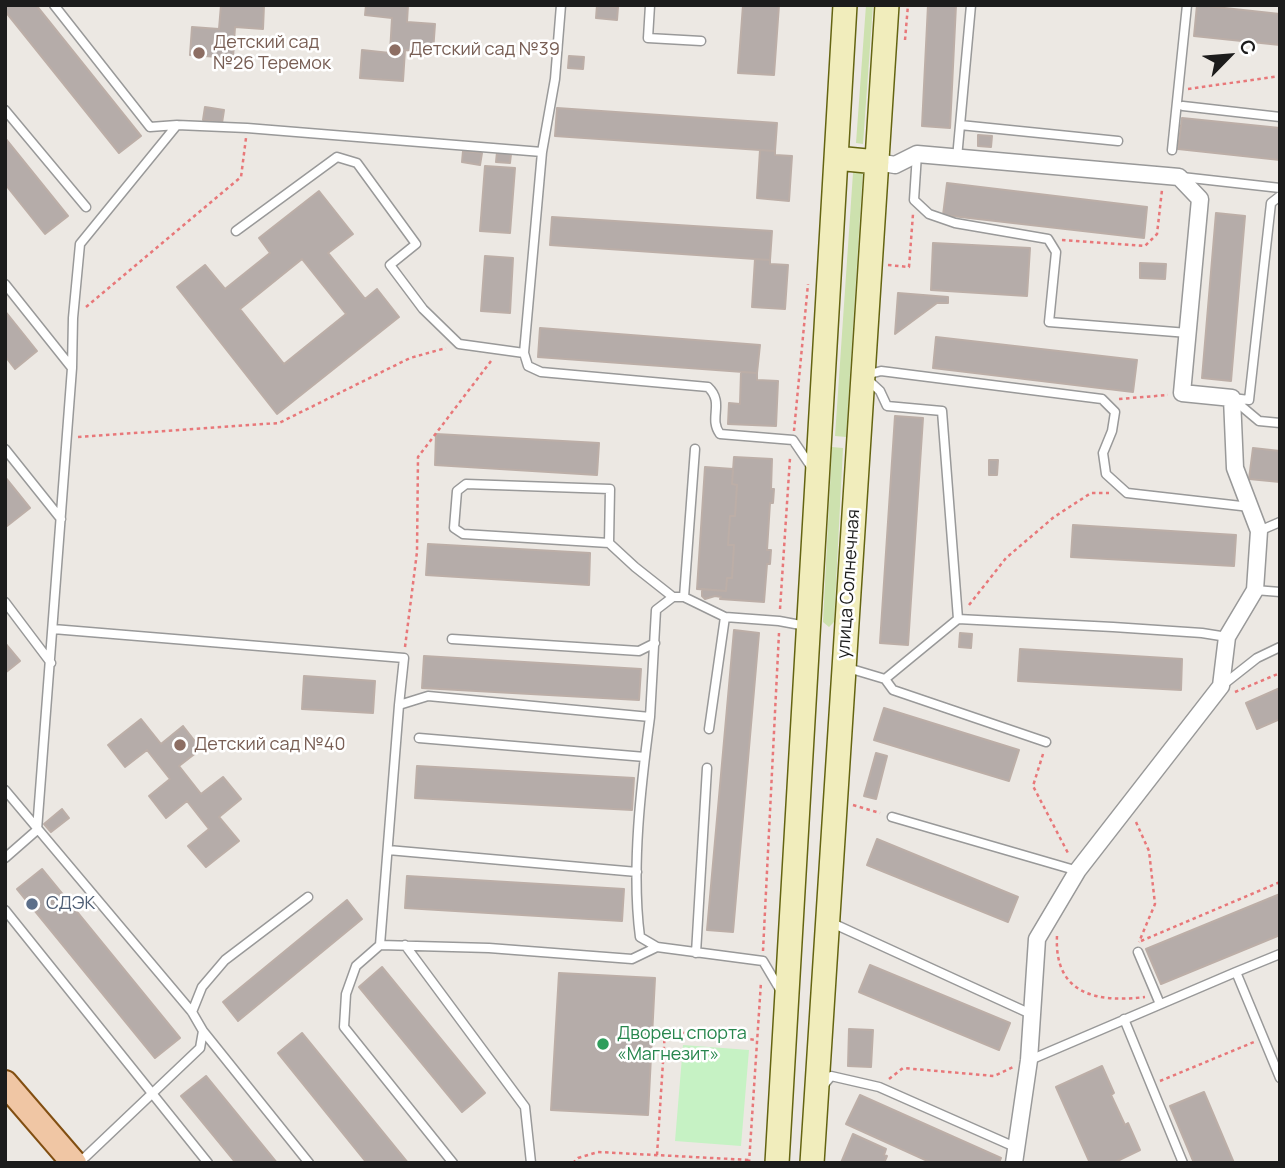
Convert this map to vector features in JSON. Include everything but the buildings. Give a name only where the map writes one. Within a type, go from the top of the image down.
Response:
[{"type":"main road","points":[[777,1163],[845,5]]},
{"type":"main road","name":"улица Солнечная","points":[[812,1163],[887,5]]},
{"type":"main road","points":[[836,158],[877,162]]},
{"type":"main road","points":[[808,627],[846,629]]},
{"type":"main road","points":[[5,1083],[77,1163]]},
{"type":"main road","points":[[781,1095],[817,1096]]},
{"type":"street","points":[[877,162],[895,165],[917,154],[1172,177],[1200,199],[1182,393],[1232,398],[1235,468],[1259,531],[1255,590],[1227,638],[1221,686],[1078,871],[1037,939],[1029,1060],[1014,1155]]},
{"type":"lane","points":[[54,5],[150,127],[177,125],[247,128],[542,152]]},
{"type":"lane","points":[[561,5],[555,79],[542,152],[524,353],[528,366],[541,372],[708,387],[717,398],[718,432],[725,435],[793,440],[818,477]]},
{"type":"lane","points":[[650,5],[648,38],[701,41]]},
{"type":"lane","points":[[957,158],[971,5]]},
{"type":"lane","points":[[1172,150],[1186,5]]},
{"type":"lane","points":[[1183,106],[1280,117]]},
{"type":"lane","points":[[5,110],[86,207]]},
{"type":"lane","points":[[5,858],[37,830],[68,438],[73,318],[80,244],[177,125]]},
{"type":"lane","points":[[960,125],[1118,141]]},
{"type":"lane","points":[[917,154],[914,200],[929,214],[955,223],[1048,239],[1056,252],[1049,322],[1188,333]]},
{"type":"lane","points":[[236,231],[337,158],[357,163],[416,244],[390,265],[423,309],[459,344],[524,353]]},
{"type":"lane","points":[[1172,177],[1280,188]]},
{"type":"lane","points":[[1232,398],[1249,400],[1272,203],[1280,196]]},
{"type":"lane","points":[[5,284],[72,368]]},
{"type":"lane","points":[[863,376],[881,371],[1102,399],[1115,412],[1112,431],[1103,453],[1106,474],[1127,493],[1250,507]]},
{"type":"lane","points":[[863,376],[880,391],[887,406],[942,411],[958,619]]},
{"type":"lane","points":[[1232,398],[1259,421],[1280,424]]},
{"type":"lane","points":[[5,449],[61,519]]},
{"type":"lane","points":[[684,597],[695,449]]},
{"type":"lane","points":[[609,542],[610,489],[466,484],[457,491],[454,528],[463,534],[609,542],[673,597]]},
{"type":"lane","points":[[1259,531],[1280,522]]},
{"type":"lane","points":[[1255,590],[1280,592]]},
{"type":"lane","points":[[787,1002],[762,961],[657,947],[640,937],[637,872],[656,610],[673,597],[684,597],[725,617],[779,621],[808,627]]},
{"type":"lane","points":[[5,603],[51,663]]},
{"type":"lane","points":[[709,729],[725,617]]},
{"type":"lane","points":[[885,679],[958,619],[1202,633],[1227,638]]},
{"type":"lane","points":[[53,629],[404,658],[380,945]]},
{"type":"lane","points":[[452,639],[639,650],[655,643]]},
{"type":"lane","points":[[1221,686],[1257,659],[1280,647]]},
{"type":"lane","points":[[844,667],[885,679],[893,690],[1046,742]]},
{"type":"lane","points":[[400,705],[428,696],[650,717]]},
{"type":"lane","points":[[419,738],[645,757]]},
{"type":"lane","points":[[696,953],[706,768]]},
{"type":"lane","points":[[5,790],[191,1012],[203,1031],[309,1163]]},
{"type":"lane","points":[[892,817],[1078,871]]},
{"type":"lane","points":[[387,850],[637,872]]},
{"type":"lane","points":[[191,1012],[202,987],[225,960],[308,897]]},
{"type":"lane","points":[[5,910],[208,1163]]},
{"type":"lane","points":[[828,920],[841,929],[1033,1014]]},
{"type":"lane","points":[[453,1163],[344,1027],[346,993],[356,965],[380,945],[489,948],[632,959],[657,947]]},
{"type":"lane","points":[[405,945],[525,1107],[531,1163]]},
{"type":"lane","points":[[1138,952],[1160,1004]]},
{"type":"lane","points":[[1029,1060],[1280,954]]},
{"type":"lane","points":[[1236,972],[1280,1078]]},
{"type":"lane","points":[[1124,1019],[1183,1163]]},
{"type":"lane","points":[[77,1163],[200,1048],[203,1031]]},
{"type":"lane","points":[[817,1096],[831,1076],[879,1087],[1014,1155]]},
{"type":"path","points":[[73,318],[241,177],[247,128]]},
{"type":"path","points":[[1048,239],[1145,246],[1157,234],[1172,177]]},
{"type":"path","points":[[888,265],[909,267],[914,200]]},
{"type":"path","points":[[68,438],[279,423],[410,358],[459,344]]},
{"type":"path","points":[[404,658],[417,552],[418,457],[494,357]]},
{"type":"path","points":[[1102,399],[1130,400],[1182,393]]},
{"type":"path","points":[[573,1163],[578,1158],[598,1152],[750,1161],[779,621],[791,455]]},
{"type":"path","points":[[958,619],[1006,558],[1054,517],[1091,493],[1127,493]]},
{"type":"path","points":[[1221,686],[1236,693],[1280,673]]},
{"type":"path","points":[[1046,742],[1033,786],[1078,871]]},
{"type":"path","points":[[850,804],[892,817]]},
{"type":"path","points":[[1129,806],[1149,851],[1156,904],[1142,933]]},
{"type":"path","points":[[1139,942],[1280,882]]},
{"type":"path","points":[[1057,933],[1056,952],[1062,971],[1072,987],[1091,995],[1134,998],[1150,996],[1160,1004]]},
{"type":"path","points":[[657,1154],[665,1031],[757,1040]]},
{"type":"path","points":[[1151,1084],[1264,1038]]},
{"type":"path","points":[[879,1087],[903,1068],[993,1076],[1029,1060]]},
{"type":"green space","points":[[866,5],[873,5],[863,144],[856,143]]},
{"type":"green space","points":[[863,169],[846,437],[835,436],[853,173]]},
{"type":"green space","points":[[832,447],[843,448],[834,622],[829,627],[823,622]]},
{"type":"green space","points":[[683,1045],[749,1050],[741,1146],[675,1141]]},
{"type":"place","name":"Детский сад №39","points":[[395,50]]},
{"type":"place","name":"Детский сад №26 Теремок","points":[[199,53]]},
{"type":"place","name":"Детский сад №40","points":[[180,745]]},
{"type":"place","name":"СДЭК","points":[[32,904]]},
{"type":"place","name":"Дворец спорта «Магнезит»","points":[[603,1044]]}]
